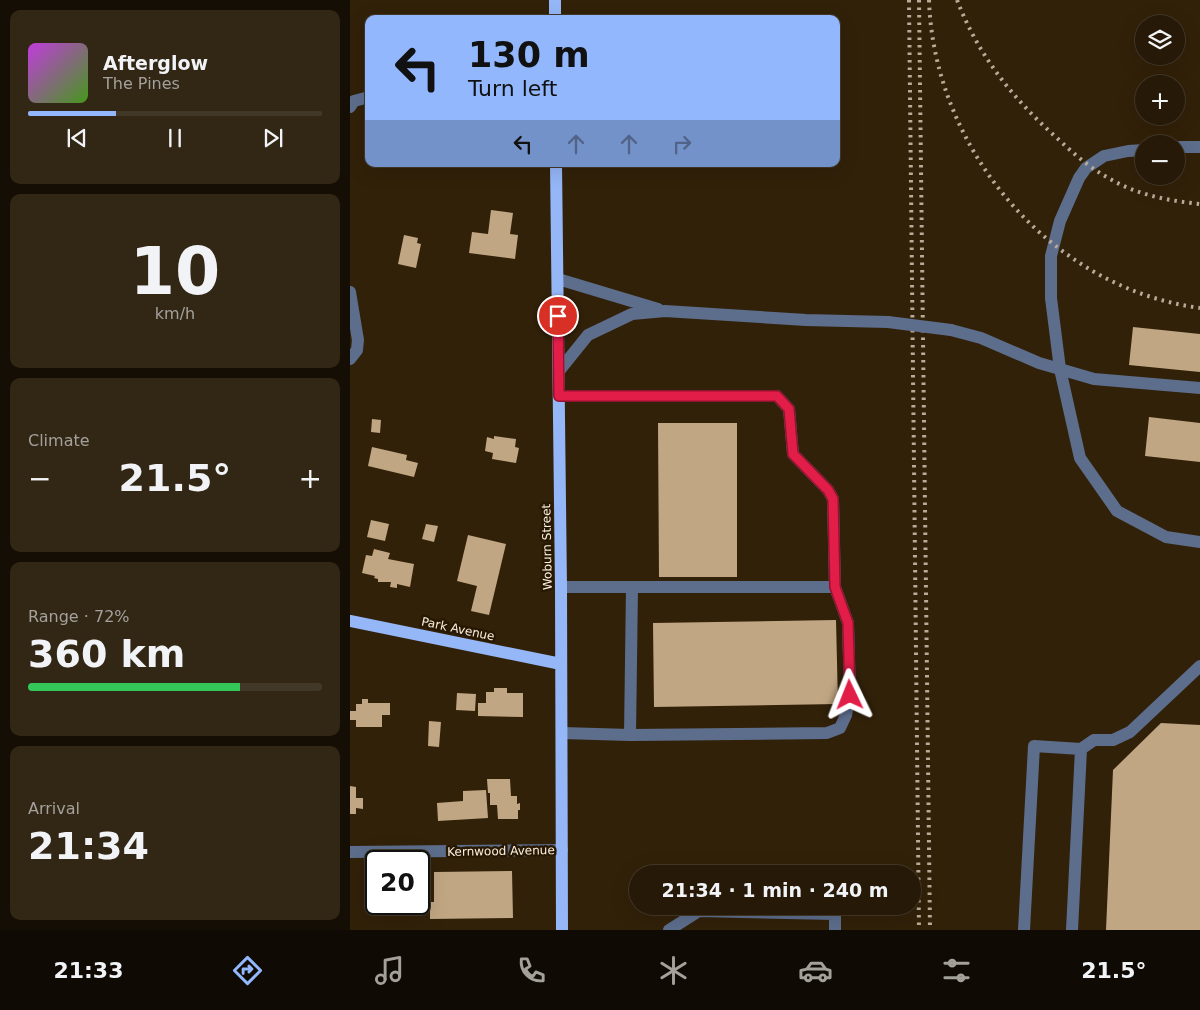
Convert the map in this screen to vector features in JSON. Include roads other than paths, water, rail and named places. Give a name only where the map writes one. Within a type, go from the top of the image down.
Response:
[{"type":"main road","points":[[555,0],[555,15]]},
{"type":"main road","name":"Woburn Street","points":[[556,167],[561,587],[562,930]]},
{"type":"main road","name":"Park Avenue","points":[[350,621],[561,664]]},
{"type":"street","points":[[350,107],[354,101],[365,98]]},
{"type":"street","points":[[1185,148],[1200,147]]},
{"type":"street","points":[[1135,150],[1104,156],[1086,168],[1079,178],[1060,221],[1052,256],[1051,298],[1060,369],[1080,458],[1117,511],[1166,537],[1200,542]]},
{"type":"street","points":[[558,279],[665,311]]},
{"type":"street","points":[[350,292],[358,340],[358,350],[350,358]]},
{"type":"street","points":[[559,371],[588,335],[632,314],[665,311],[806,320],[888,322],[951,330],[981,338],[1039,363],[1094,379],[1200,388]]},
{"type":"street","points":[[559,396],[777,396],[789,409],[793,454],[828,490],[833,499],[835,587],[848,623],[850,695],[846,715],[840,728],[828,732],[630,735],[562,733]]},
{"type":"street","points":[[561,587],[835,587]]},
{"type":"street","points":[[630,735],[632,587]]},
{"type":"street","points":[[1024,930],[1034,746],[1081,748],[1094,740],[1113,740],[1130,732],[1200,666]]},
{"type":"street","points":[[1072,930],[1081,748]]},
{"type":"street","name":"Kernwood Avenue","points":[[350,852],[562,850]]},
{"type":"street","points":[[669,930],[700,911],[835,914],[835,930]]},
{"type":"railway","points":[[909,0],[919,930]]},
{"type":"railway","points":[[919,0],[930,930]]},
{"type":"railway","points":[[929,0],[936,55],[952,108],[977,158],[1010,202],[1050,241],[1095,272],[1145,295],[1200,308]]},
{"type":"railway","points":[[957,0],[975,39],[998,75],[1026,108],[1076,155],[1104,176],[1132,190],[1166,199],[1200,204]]}]
